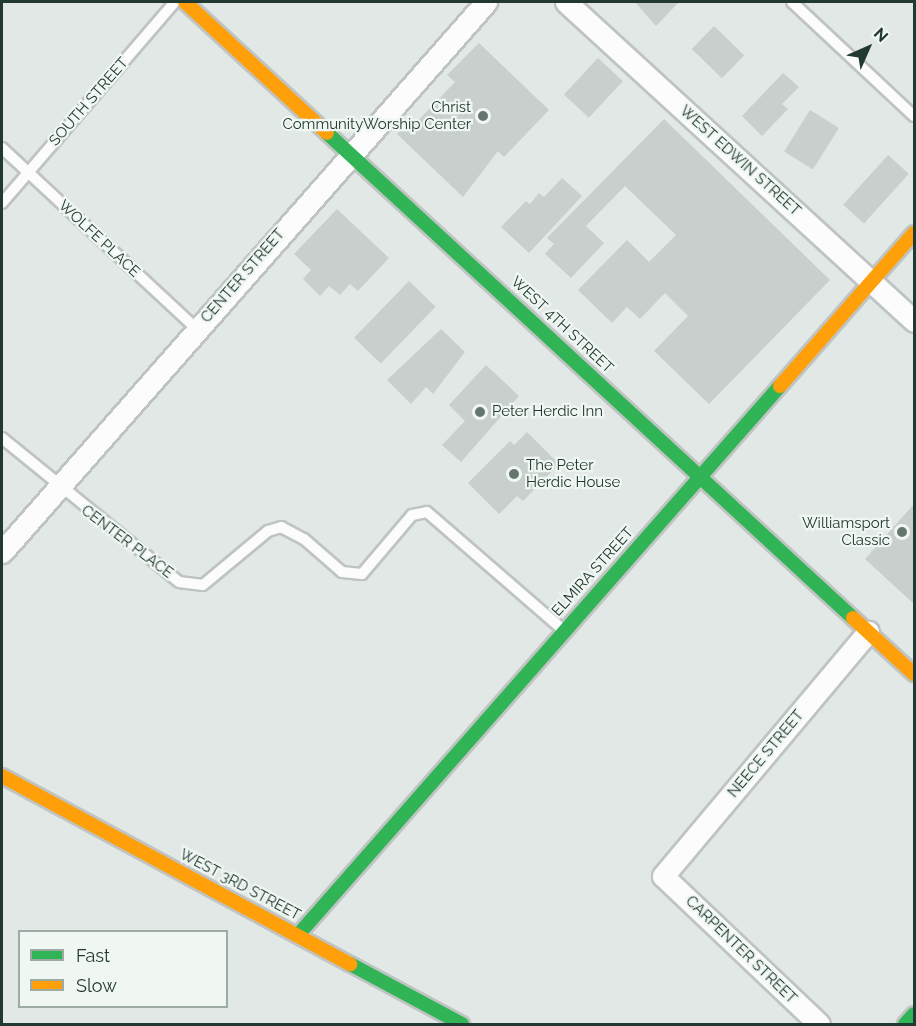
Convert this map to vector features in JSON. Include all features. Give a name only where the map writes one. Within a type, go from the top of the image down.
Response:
[{"type":"main road","name":"WEST 4TH STREET","points":[[185,2],[352,153],[915,674]]},
{"type":"main road","name":"ELMIRA STREET","points":[[298,935],[563,630],[915,233]]},
{"type":"main road","name":"WEST 3RD STREET","points":[[2,776],[462,1024]]},
{"type":"main road","points":[[905,1024],[915,1014]]},
{"type":"street","name":"CENTER STREET","points":[[2,552],[486,2]]},
{"type":"street","name":"WEST EDWIN STREET","points":[[566,2],[915,321]]},
{"type":"street","name":"NEECE STREET","points":[[663,876],[868,632]]},
{"type":"street","name":"CARPENTER STREET","points":[[663,876],[819,1024]]},
{"type":"lane","name":"SOUTH STREET","points":[[2,203],[175,2]]},
{"type":"lane","points":[[792,2],[915,116]]},
{"type":"lane","name":"WOLFE PLACE","points":[[2,148],[197,328]]},
{"type":"lane","name":"CENTER PLACE","points":[[2,438],[56,488],[171,577],[195,586],[219,576],[268,531],[281,527],[304,539],[342,572],[363,574],[412,515],[427,512],[563,630]]},
{"type":"building","points":[[635,2],[679,2],[656,26]]},
{"type":"building","points":[[714,26],[744,55],[722,78],[692,49]]},
{"type":"building","name":"Christ CommunityWorship Center","points":[[479,43],[549,110],[504,157],[498,151],[463,197],[397,134],[409,122],[413,126],[455,82],[447,75]]},
{"type":"building","points":[[598,58],[623,81],[589,118],[564,95]]},
{"type":"building","points":[[783,73],[799,87],[782,104],[788,109],[762,136],[742,116]]},
{"type":"building","points":[[810,110],[839,128],[813,170],[784,152]]},
{"type":"building","points":[[664,119],[830,280],[709,404],[654,351],[688,316],[665,293],[640,319],[627,307],[612,323],[578,290],[627,240],[649,262],[676,235],[625,186],[586,226],[604,243],[571,278],[545,254],[554,244],[547,238]]},
{"type":"building","points":[[888,155],[909,174],[864,224],[843,205]]},
{"type":"building","points":[[562,178],[582,196],[529,253],[501,227],[526,201],[530,204],[539,193],[544,197]]},
{"type":"building","points":[[337,209],[389,258],[358,291],[350,284],[340,295],[329,286],[320,296],[303,279],[311,270],[294,254]]},
{"type":"building","points":[[409,281],[436,307],[381,364],[354,338]]},
{"type":"building","points":[[441,329],[465,352],[433,394],[426,387],[411,404],[387,380]]},
{"type":"building","name":"Peter Herdic Inn","points":[[486,365],[519,396],[461,462],[442,445],[465,421],[449,405]]},
{"type":"building","name":"The Peter Herdic House","points":[[527,432],[559,464],[523,501],[517,496],[499,514],[468,483],[510,441],[514,445]]},
{"type":"building","name":"Williamsport Classic","points":[[914,504],[914,604],[865,559]]},
{"type":"traffic: fast","points":[[327,133],[853,618]]},
{"type":"traffic: fast","points":[[298,935],[780,386]]},
{"type":"traffic: fast","points":[[350,964],[462,1024]]},
{"type":"traffic: fast","points":[[905,1024],[914,1014]]},
{"type":"traffic: slow","points":[[185,2],[327,133]]},
{"type":"traffic: slow","points":[[780,386],[914,233]]},
{"type":"traffic: slow","points":[[853,618],[914,674]]},
{"type":"traffic: slow","points":[[2,776],[350,964]]},
{"type":"place","name":"Christ CommunityWorship Center","points":[[483,116]]},
{"type":"place","name":"Peter Herdic Inn","points":[[480,412]]},
{"type":"place","name":"The Peter Herdic House","points":[[514,474]]},
{"type":"place","name":"Williamsport Classic","points":[[902,532]]}]
